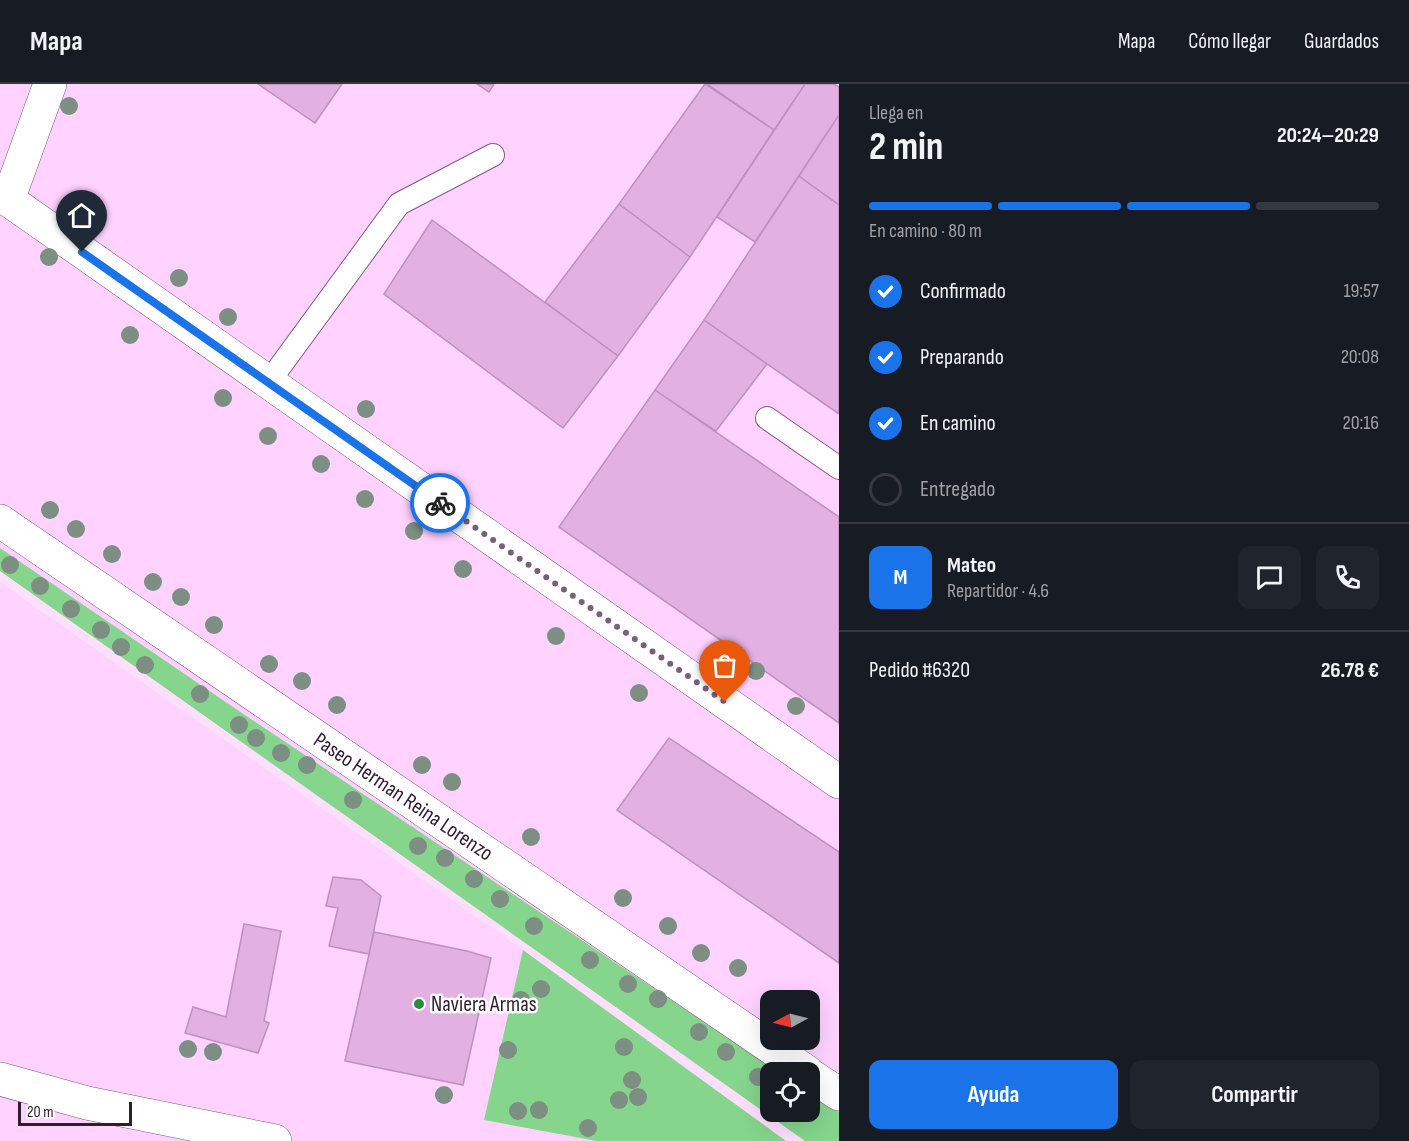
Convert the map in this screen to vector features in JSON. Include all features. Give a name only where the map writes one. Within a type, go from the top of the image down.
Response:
[{"type":"street","points":[[50,84],[4,197],[839,782]]},
{"type":"street","name":"Paseo Herman Reina Lorenzo","points":[[0,521],[790,1062]]},
{"type":"street","points":[[0,1079],[87,1103],[275,1141]]},
{"type":"street","name":"Paseo Herman Reina Lorenzo","points":[[820,1082],[839,1095]]},
{"type":"lane","points":[[268,383],[399,204],[493,155]]},
{"type":"lane","points":[[767,418],[839,468]]},
{"type":"shaded area","points":[[0,84],[839,84],[839,1141],[805,1141],[778,1122],[820,1122],[820,1062],[760,1062],[760,1109],[0,571]]},
{"type":"shaded area","points":[[0,582],[523,950],[786,1141],[0,1141]]},
{"type":"green space","points":[[0,548],[233,707],[764,1062],[760,1062],[760,1109],[0,571]]},
{"type":"green space","points":[[523,950],[786,1141],[597,1141],[484,1120]]},
{"type":"green space","points":[[820,1100],[839,1112],[839,1141],[805,1141],[778,1122],[820,1122]]},
{"type":"building","points":[[258,84],[342,84],[315,123]]},
{"type":"building","points":[[477,84],[494,84],[489,92]]},
{"type":"building","points":[[705,84],[774,130],[690,257],[619,204]]},
{"type":"building","points":[[707,84],[805,84],[774,130]]},
{"type":"building","points":[[805,84],[834,84],[839,87],[839,115],[755,242],[717,217]]},
{"type":"building","points":[[839,115],[839,205],[799,176]]},
{"type":"building","points":[[799,176],[839,205],[839,414],[704,320]]},
{"type":"building","points":[[619,204],[690,257],[618,356],[545,302]]},
{"type":"building","points":[[432,220],[618,356],[563,428],[384,294]]},
{"type":"building","points":[[704,320],[767,364],[716,431],[655,390]]},
{"type":"building","points":[[655,390],[839,517],[839,723],[559,527]]},
{"type":"building","points":[[669,738],[839,852],[839,963],[617,810]]},
{"type":"building","points":[[333,877],[361,880],[381,896],[369,954],[329,946],[338,908],[326,906]]},
{"type":"building","points":[[244,924],[281,931],[264,1021],[269,1023],[258,1053],[185,1033],[193,1007],[226,1017]]},
{"type":"building","points":[[374,932],[491,958],[463,1085],[345,1061]]},
{"type":"way so far","points":[[440,503],[725,702]]},
{"type":"place","name":"Naviera Armas","points":[[419,1004]]},
{"type":"route","points":[[82,252],[440,503]]}]
